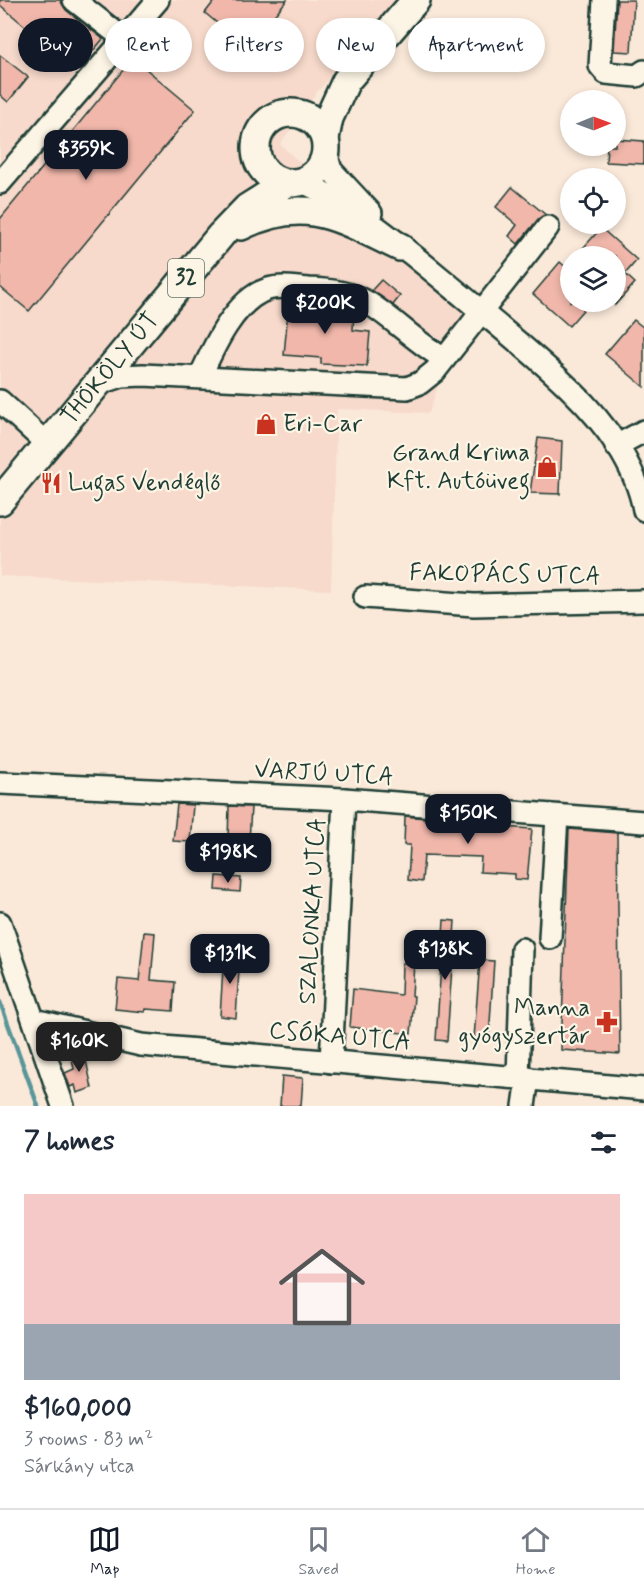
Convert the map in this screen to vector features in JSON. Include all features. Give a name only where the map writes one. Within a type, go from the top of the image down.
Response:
[{"type":"main road","name":"32","points":[[293,113],[310,106],[346,81],[416,0]]},
{"type":"main road","name":"32","points":[[325,146],[329,117],[346,81]]},
{"type":"main road","points":[[293,113],[307,117],[318,126],[325,146]]},
{"type":"main road","name":"THÖKÖLY ÚT","points":[[221,235],[250,180],[256,158],[257,139],[267,122],[284,114],[293,113]]},
{"type":"main road","name":"THÖKÖLY ÚT","points":[[0,501],[221,235],[247,208],[293,183],[313,176],[322,166],[325,146]]},
{"type":"main road","points":[[256,158],[268,175],[293,183]]},
{"type":"main road","points":[[221,235],[265,215],[285,210],[310,210],[337,216],[408,252]]},
{"type":"street","points":[[74,0],[105,24]]},
{"type":"street","points":[[142,18],[158,0]]},
{"type":"street","points":[[604,0],[600,66],[606,73],[637,76],[644,71]]},
{"type":"street","points":[[0,183],[105,61]]},
{"type":"street","points":[[325,146],[331,170],[408,252]]},
{"type":"street","points":[[293,183],[320,190],[358,214],[481,312],[572,391],[616,446],[633,473],[644,510]]},
{"type":"street","points":[[98,384],[122,376],[200,377],[407,388],[420,383],[435,371],[548,227]]},
{"type":"street","points":[[200,377],[214,344],[237,312],[251,298],[266,289],[278,287],[332,290],[352,295],[370,304],[443,358]]},
{"type":"street","points":[[0,401],[48,445]]},
{"type":"street","points":[[616,446],[644,431]]},
{"type":"street","name":"FAKOPÁCS UTCA","points":[[365,597],[474,605],[644,601]]},
{"type":"street","name":"VARJÚ UTCA","points":[[0,783],[344,799],[644,822]]},
{"type":"street","name":"SZALONKA UTCA","points":[[331,1062],[344,799]]},
{"type":"street","points":[[550,938],[557,816]]},
{"type":"street","points":[[0,923],[63,1106]]},
{"type":"street","points":[[522,949],[524,1106]]},
{"type":"street","name":"CSÓKA UTCA","points":[[34,1020],[141,1045],[644,1089]]},
{"type":"shaded area","points":[[0,0],[400,0],[384,18],[316,18],[316,72],[335,72],[317,92],[280,144],[463,313],[429,413],[337,409],[331,590],[0,576]]},
{"type":"building","points":[[0,0],[60,0],[66,10],[76,18],[18,18],[18,20],[0,5]]},
{"type":"building","points":[[215,0],[287,0],[272,18],[211,18],[205,13]]},
{"type":"building","points":[[617,0],[634,0],[631,52],[614,51]]},
{"type":"building","points":[[93,31],[103,39],[93,51]]},
{"type":"building","points":[[0,55],[18,69],[18,72],[28,77],[8,102],[0,95]]},
{"type":"building","points":[[121,72],[150,72],[195,110],[29,311],[0,287],[0,219]]},
{"type":"building","points":[[626,140],[644,141],[644,164],[606,162],[606,156],[626,156]]},
{"type":"building","points":[[512,187],[546,215],[538,219],[518,244],[509,236],[517,225],[496,207]]},
{"type":"building","points":[[596,234],[608,234],[621,246],[585,246]]},
{"type":"building","points":[[626,250],[637,260],[626,273]]},
{"type":"building","points":[[560,262],[560,312],[581,312],[569,326],[533,294]]},
{"type":"building","points":[[626,275],[635,283],[626,293]]},
{"type":"building","points":[[381,280],[400,296],[393,305],[372,290]]},
{"type":"building","points":[[289,300],[314,302],[314,308],[354,312],[353,330],[370,332],[367,366],[321,364],[321,358],[284,355]]},
{"type":"building","points":[[634,320],[644,328],[644,387],[605,354]]},
{"type":"building","name":"Grand Krima Kft. Autóüveg","points":[[538,438],[562,441],[560,494],[530,493]]},
{"type":"building","points":[[177,804],[193,805],[190,842],[173,841]]},
{"type":"building","points":[[229,806],[251,807],[249,842],[228,840]]},
{"type":"building","points":[[405,816],[425,818],[425,820],[504,824],[504,827],[532,829],[527,880],[515,879],[515,874],[480,872],[481,857],[424,855],[422,882],[408,880],[410,845],[404,845]]},
{"type":"building","points":[[569,829],[617,833],[620,1054],[561,1050]]},
{"type":"building","points":[[217,876],[241,878],[240,892],[216,890]]},
{"type":"building","points":[[444,920],[455,921],[447,1041],[436,1040]]},
{"type":"building","points":[[144,932],[155,933],[151,980],[175,982],[173,1011],[146,1009],[145,1012],[115,1009],[118,979],[139,981]]},
{"type":"building","points":[[224,953],[240,954],[236,1018],[220,1016]]},
{"type":"building","points":[[480,960],[494,961],[489,1038],[474,1038]]},
{"type":"building","points":[[402,963],[414,963],[411,1034],[350,1027],[353,989],[401,995]]},
{"type":"building","points":[[84,1051],[92,1088],[77,1093],[75,1085],[70,1087],[65,1073],[74,1069],[71,1054]]},
{"type":"building","points":[[282,1076],[303,1078],[301,1106],[280,1106]]},
{"type":"waterway","points":[[0,1002],[38,1106]]},
{"type":"place","name":"Eri-Car","points":[[266,424]]},
{"type":"place","name":"Grand Krima Kft. Autóüveg","points":[[547,467]]},
{"type":"place","name":"Lugas Vendéglő","points":[[51,483]]},
{"type":"place","name":"Manna gyógyszertár","points":[[607,1022]]}]
